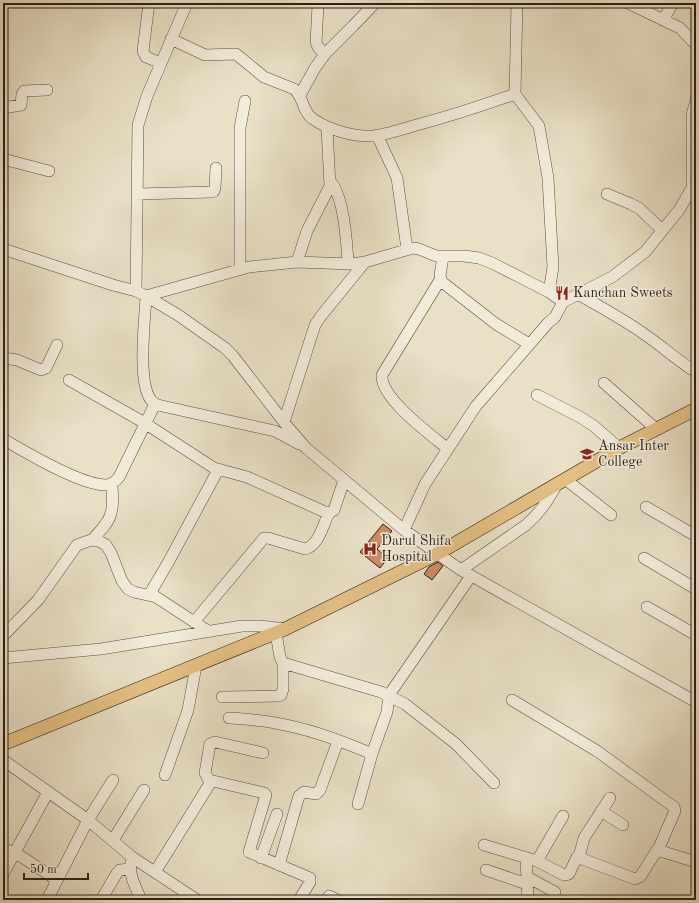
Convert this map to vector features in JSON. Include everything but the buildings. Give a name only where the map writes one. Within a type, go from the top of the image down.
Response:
[{"type":"main road","points":[[3,744],[281,631],[437,554],[618,448],[696,409]]},
{"type":"street","points":[[149,3],[142,51],[146,57],[161,63]]},
{"type":"street","points":[[136,291],[138,125],[146,96],[187,3]]},
{"type":"street","points":[[300,95],[315,68],[325,54],[375,3]]},
{"type":"street","points":[[517,3],[515,94],[539,126],[548,178],[553,267],[549,292]]},
{"type":"street","points":[[628,3],[680,28],[696,45]]},
{"type":"street","points":[[663,20],[673,3]]},
{"type":"street","points":[[318,6],[316,42],[318,47],[325,54]]},
{"type":"street","points":[[171,39],[205,55],[236,54],[264,77],[294,89],[300,95],[307,114],[314,120],[327,128],[364,136],[377,135],[449,117],[515,94]]},
{"type":"street","points":[[3,108],[21,105],[22,94],[24,91],[47,90]]},
{"type":"street","points":[[694,189],[692,115],[696,100]]},
{"type":"street","points":[[240,269],[240,128],[245,101]]},
{"type":"street","points":[[297,262],[307,231],[327,192],[330,181],[327,128]]},
{"type":"street","points":[[377,135],[397,178],[408,249]]},
{"type":"street","points":[[3,159],[49,171]]},
{"type":"street","points":[[137,194],[212,192],[214,191],[215,187],[216,168]]},
{"type":"street","points":[[404,530],[425,484],[476,406],[529,344],[555,317],[563,302],[612,277],[645,252],[694,189],[696,177]]},
{"type":"street","points":[[330,181],[334,186],[339,200],[345,229],[348,263]]},
{"type":"street","points":[[607,194],[639,208],[662,230]]},
{"type":"street","points":[[3,248],[113,285],[136,291],[178,315],[226,348],[306,448],[404,530],[466,573],[696,702]]},
{"type":"street","points":[[146,296],[249,267],[297,262],[365,262],[408,249],[419,249],[436,256],[464,256],[479,258],[549,292],[563,302]]},
{"type":"street","points":[[443,257],[440,280],[382,375],[381,380],[384,388],[399,407],[448,449]]},
{"type":"street","points":[[284,422],[316,325],[321,316],[365,262]]},
{"type":"street","points":[[440,280],[496,324],[529,344]]},
{"type":"street","points":[[578,294],[644,333],[668,350],[680,363],[696,372]]},
{"type":"street","points":[[146,296],[144,383],[152,402],[275,431],[306,448]]},
{"type":"street","points":[[3,358],[17,360],[41,370],[46,368],[57,345]]},
{"type":"street","points":[[69,380],[146,424],[218,470],[247,477],[328,513]]},
{"type":"street","points":[[604,383],[656,429]]},
{"type":"street","points":[[537,395],[580,417],[603,433],[618,448]]},
{"type":"street","points":[[3,439],[37,459],[80,479],[106,485],[112,484],[119,477],[156,404]]},
{"type":"street","points":[[208,631],[153,596],[152,593],[153,588],[170,561],[218,470]]},
{"type":"street","points":[[194,622],[264,538],[305,549],[315,544],[328,513],[334,510],[344,480]]},
{"type":"street","points":[[358,804],[372,754],[387,712],[389,695],[466,573],[535,517],[544,507],[561,482],[611,515]]},
{"type":"street","points":[[92,540],[108,520],[112,511],[112,484]]},
{"type":"street","points":[[646,507],[696,536]]},
{"type":"street","points":[[3,636],[38,600],[77,545],[82,542],[92,540],[99,541],[106,545],[111,553],[122,581],[128,589],[134,592],[156,597]]},
{"type":"street","points":[[644,558],[696,589]]},
{"type":"street","points":[[648,607],[696,635]]},
{"type":"street","points":[[3,658],[101,649],[242,626],[260,626],[281,631],[280,657],[283,663],[283,689],[281,695],[222,697]]},
{"type":"street","points":[[283,663],[389,695],[405,704],[456,744],[494,783]]},
{"type":"street","points":[[165,775],[188,710],[196,666]]},
{"type":"street","points":[[512,700],[597,751],[674,807],[675,811],[658,850],[655,851],[640,877],[635,879],[579,857]]},
{"type":"street","points":[[229,718],[274,722],[338,740],[372,754]]},
{"type":"street","points":[[279,865],[299,796],[304,792],[316,794],[320,790],[338,740]]},
{"type":"street","points":[[263,753],[212,742],[205,773],[210,780],[264,793],[266,795],[249,849],[250,853],[310,878],[310,882],[299,900]]},
{"type":"street","points":[[3,760],[88,820],[132,857],[197,900]]},
{"type":"street","points":[[46,900],[88,820],[114,780]]},
{"type":"street","points":[[156,872],[209,785],[210,780]]},
{"type":"street","points":[[112,840],[144,790]]},
{"type":"street","points":[[3,874],[48,792]]},
{"type":"street","points":[[484,845],[531,859],[564,875],[567,875],[569,874],[576,858],[579,857],[584,838],[610,798]]},
{"type":"street","points":[[601,812],[623,825]]},
{"type":"street","points":[[262,858],[277,814]]},
{"type":"street","points":[[528,900],[527,881],[531,859],[563,816]]},
{"type":"street","points":[[3,848],[14,853],[57,880]]},
{"type":"street","points":[[658,850],[696,862]]},
{"type":"street","points":[[132,857],[130,869],[131,877],[141,900]]},
{"type":"street","points":[[101,900],[117,873],[120,870],[130,869]]},
{"type":"street","points":[[486,870],[527,881],[555,892]]},
{"type":"street","points":[[326,900],[329,896],[338,900]]},
{"type":"place","name":"Kanchan Sweets","points":[[562,293]]},
{"type":"place","name":"Ansar Inter College","points":[[587,454]]},
{"type":"place","name":"Darul Shifa Hospital","points":[[370,549]]}]
